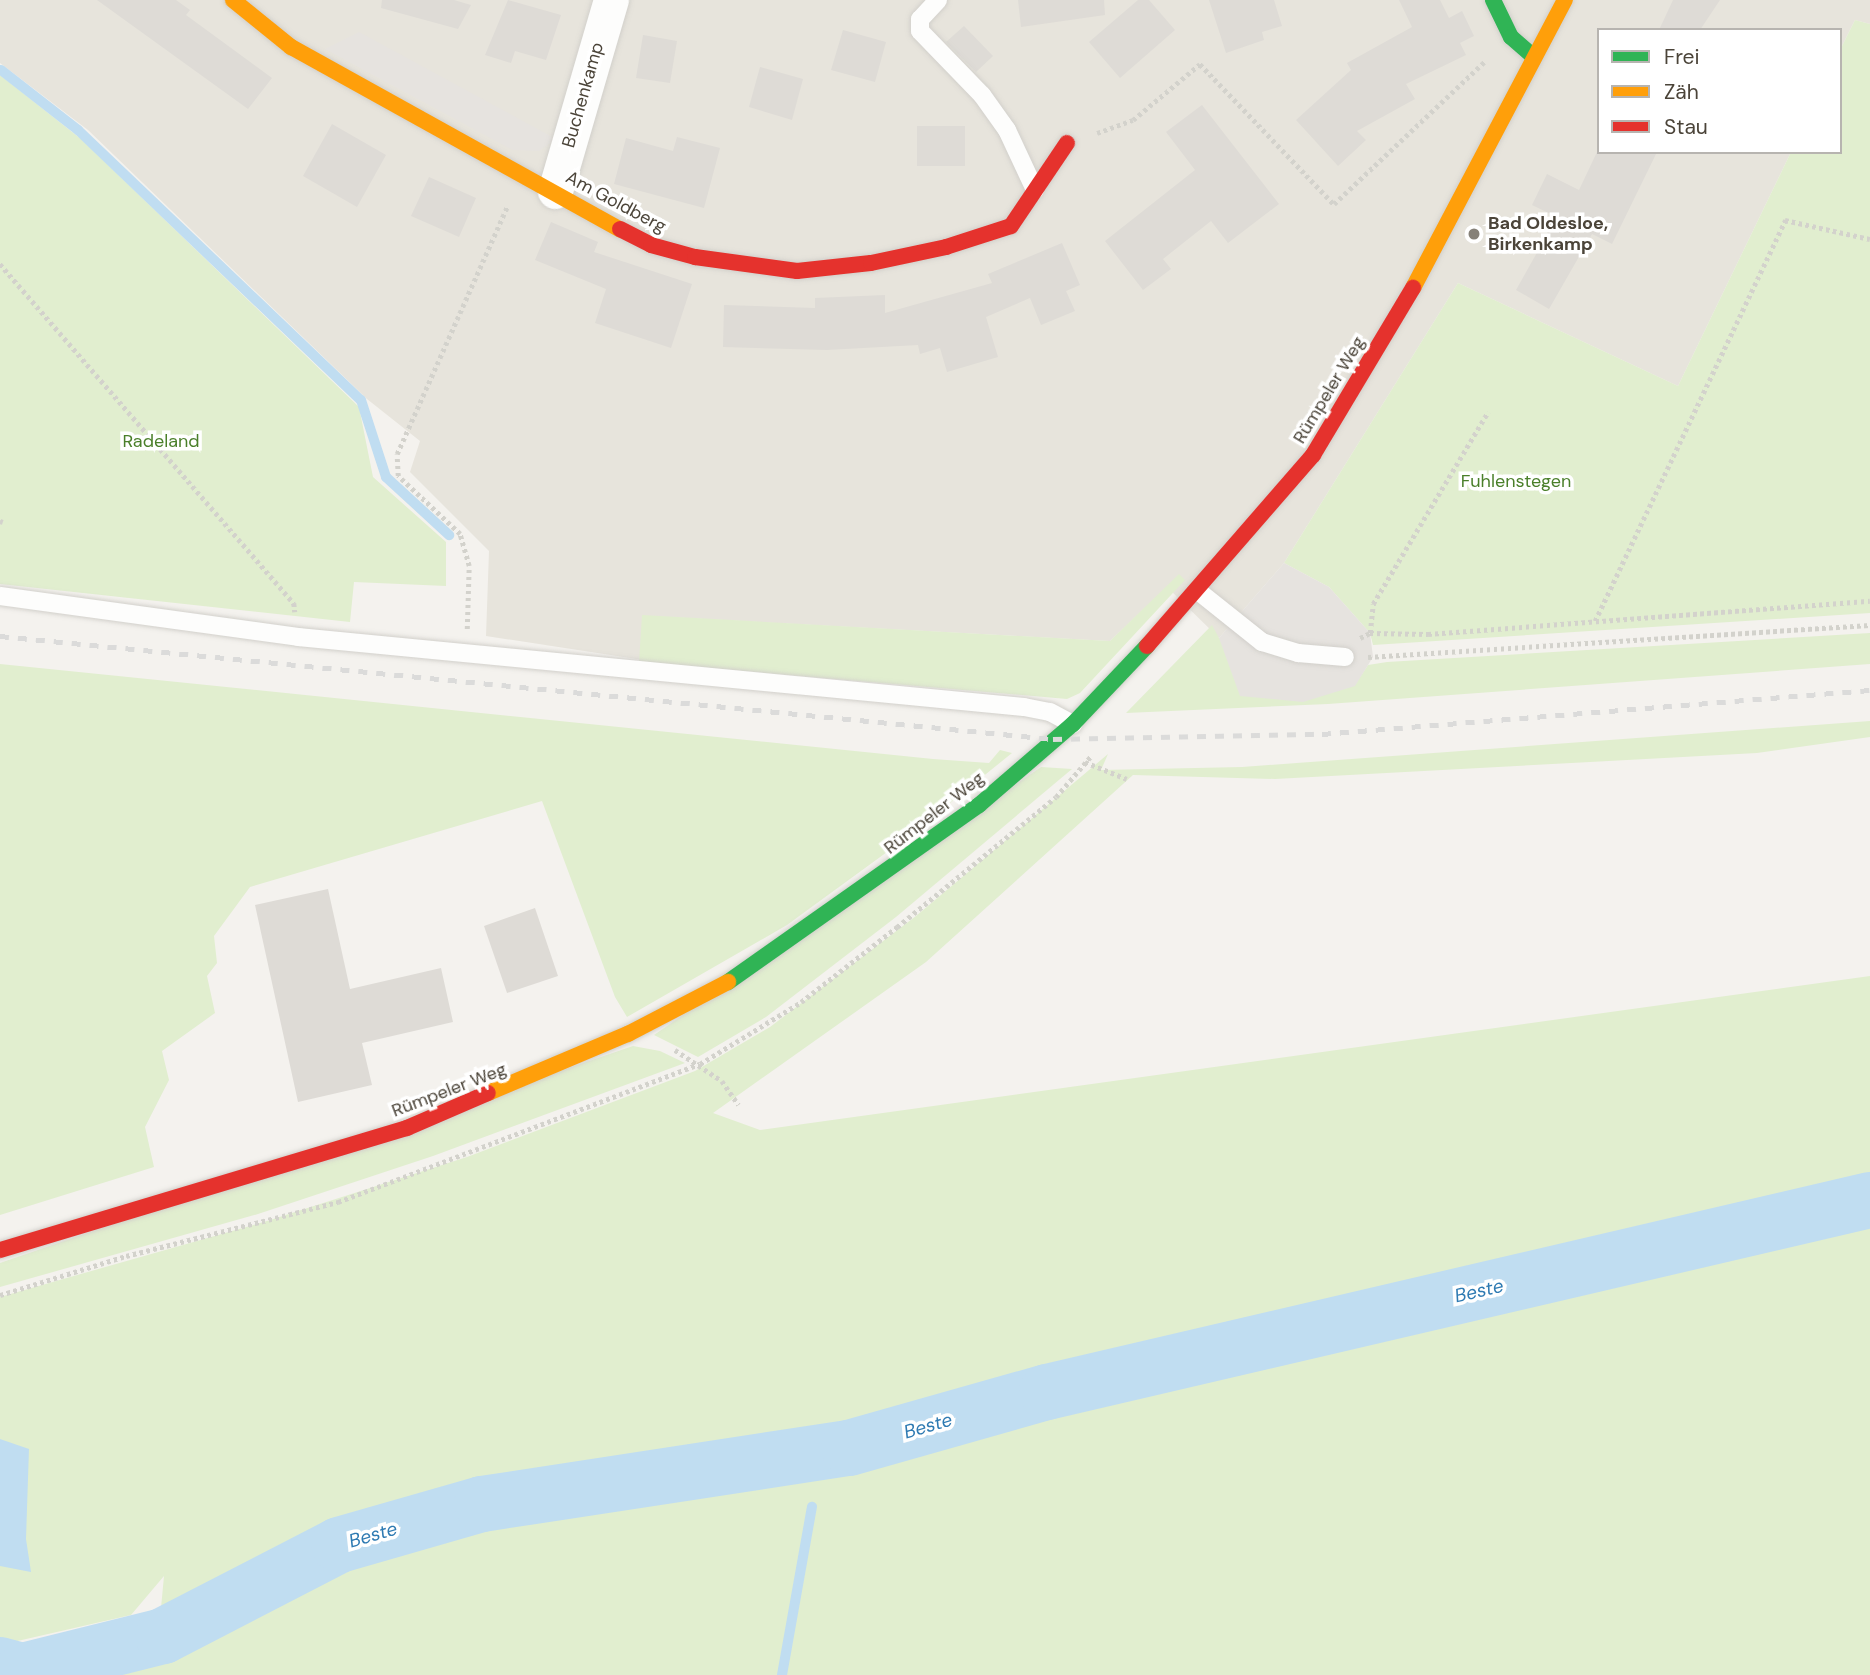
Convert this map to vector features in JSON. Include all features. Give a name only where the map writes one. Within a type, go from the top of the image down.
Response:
[{"type":"street","name":"Am Goldberg","points":[[233,0],[292,47],[522,176],[555,191],[651,245],[695,257],[797,271],[871,263],[1011,226],[1067,143]]},
{"type":"street","name":"Buchenkamp","points":[[555,191],[611,0]]},
{"type":"street","points":[[1493,0],[1511,37],[1534,57]]},
{"type":"street","name":"Rümpeler Weg","points":[[0,1250],[407,1128],[628,1034],[711,992],[870,887],[978,805],[1073,724],[1198,591],[1313,455],[1343,410],[1445,233],[1565,0]]},
{"type":"lane","points":[[938,0],[920,19],[920,31],[982,95],[1007,130],[1035,190]]},
{"type":"lane","points":[[1198,591],[1262,642],[1298,653],[1345,657]]},
{"type":"lane","points":[[0,596],[298,637],[1024,707],[1050,712],[1073,724]]},
{"type":"path","points":[[1067,143],[1133,120],[1200,64],[1335,204],[1511,37]]},
{"type":"path","points":[[467,654],[469,566],[460,534],[398,476],[397,454],[522,176]]},
{"type":"path","points":[[1595,621],[1785,220],[1870,239]]},
{"type":"path","points":[[0,264],[294,603],[298,637]]},
{"type":"path","points":[[1488,412],[1373,604],[1370,633],[1428,634],[1870,601]]},
{"type":"path","points":[[1373,657],[1870,625]]},
{"type":"path","points":[[628,1034],[675,1049],[700,1064],[722,1081],[739,1105]]},
{"type":"shaded area","points":[[0,0],[1870,0],[1870,24],[1855,20],[1842,46],[1842,28],[1597,28],[1597,154],[1790,154],[1678,386],[1458,283],[1284,563],[1219,638],[1167,587],[1110,641],[649,616],[643,660],[486,636],[489,551],[410,472],[420,441],[367,399],[88,130],[0,63]]},
{"type":"shaded area","points":[[359,32],[556,139],[539,151],[513,150],[325,49]]},
{"type":"shaded area","points":[[1284,563],[1329,587],[1370,633],[1373,657],[1355,686],[1303,702],[1240,696],[1219,638]]},
{"type":"green space","name":"Fuhlenstegen","points":[[1855,20],[1870,24],[1870,613],[1373,645],[1370,633],[1329,587],[1284,563],[1458,283],[1678,386],[1790,154],[1842,154],[1842,46]]},
{"type":"green space","name":"Radeland","points":[[0,75],[81,139],[359,407],[373,477],[446,542],[446,586],[354,582],[350,622],[0,584]]},
{"type":"green space","points":[[1179,574],[1185,580],[1080,693],[1067,699],[639,662],[642,615],[1110,641]]},
{"type":"green space","points":[[1212,625],[1219,638],[1354,686],[1368,665],[1387,662],[1870,633],[1870,664],[1328,704],[1126,713]]},
{"type":"green space","points":[[0,664],[933,759],[989,763],[1000,750],[1012,753],[913,833],[787,925],[627,1017],[615,997],[542,801],[250,887],[214,936],[217,963],[207,976],[215,1013],[162,1051],[169,1080],[145,1127],[154,1167],[0,1215]]},
{"type":"green space","points":[[1870,721],[1870,737],[1757,753],[1275,779],[1133,775],[926,962],[713,1113],[760,1130],[1870,976],[1870,1675],[84,1675],[156,1661],[164,1576],[131,1615],[0,1645],[0,1297],[267,1221],[467,1157],[695,1071],[770,1027],[916,916],[1108,754],[1101,770],[1242,767]]},
{"type":"green space","points":[[1041,767],[1072,769],[896,917],[766,1017],[698,1057],[654,1035]]},
{"type":"green space","points":[[633,1046],[660,1051],[685,1063],[433,1156],[258,1214],[0,1287],[0,1263]]},
{"type":"water","points":[[0,1439],[29,1449],[26,1539],[31,1572],[0,1566]]},
{"type":"building","points":[[97,0],[176,0],[190,10],[186,15],[272,78],[248,109]]},
{"type":"building","points":[[382,0],[454,0],[471,5],[458,29],[381,8]]},
{"type":"building","points":[[508,0],[561,15],[546,60],[515,51],[511,63],[485,55]]},
{"type":"building","points":[[1018,0],[1104,0],[1105,15],[1021,27]]},
{"type":"building","points":[[1138,0],[1149,0],[1175,30],[1120,78],[1089,42]]},
{"type":"building","points":[[1209,0],[1274,0],[1282,26],[1262,32],[1264,40],[1226,53]]},
{"type":"building","points":[[1399,0],[1440,0],[1449,18],[1462,11],[1474,36],[1460,43],[1466,55],[1406,84],[1415,99],[1357,131],[1366,140],[1338,166],[1296,120],[1351,70],[1347,63],[1412,27]]},
{"type":"building","points":[[1673,0],[1720,0],[1701,28],[1660,28]]},
{"type":"building","points":[[964,26],[993,56],[976,72],[946,42]]},
{"type":"building","points":[[843,30],[886,42],[875,82],[831,70]]},
{"type":"building","points":[[643,35],[677,41],[670,83],[636,78]]},
{"type":"building","points":[[760,67],[803,79],[792,120],[749,107]]},
{"type":"building","points":[[1202,105],[1279,204],[1228,243],[1211,221],[1163,259],[1171,269],[1143,290],[1105,241],[1195,170],[1166,132]]},
{"type":"building","points":[[332,124],[386,155],[357,207],[303,176]]},
{"type":"building","points":[[917,126],[965,126],[965,166],[917,166]]},
{"type":"building","points":[[677,137],[720,148],[704,208],[614,184],[626,138],[673,151]]},
{"type":"building","points":[[1597,152],[1656,154],[1612,244],[1592,234],[1549,309],[1516,290],[1557,217],[1532,205],[1547,174],[1579,190]]},
{"type":"building","points":[[429,177],[476,198],[459,237],[411,216]]},
{"type":"building","points":[[551,222],[598,242],[594,252],[692,284],[671,348],[595,323],[606,289],[535,260]]},
{"type":"building","points":[[1062,243],[1080,285],[1066,291],[1075,311],[1041,325],[1030,298],[986,317],[998,357],[947,372],[940,348],[920,354],[918,345],[827,350],[723,347],[724,305],[815,308],[815,298],[885,295],[885,313],[992,283],[988,274]]},
{"type":"building","points":[[328,889],[350,989],[441,968],[453,1022],[362,1043],[372,1085],[298,1102],[255,905]]},
{"type":"building","points":[[535,908],[558,976],[507,993],[484,926]]},
{"type":"waterway","points":[[1,70],[78,130],[361,400],[386,477],[449,535]]},
{"type":"waterway","name":"Beste","points":[[0,1665],[23,1671],[163,1636],[339,1545],[482,1504],[849,1448],[1047,1392],[1870,1200]]},
{"type":"waterway","points":[[782,1675],[812,1507]]},
{"type":"railway","points":[[0,636],[1053,739],[1322,734],[1870,690]]},
{"type":"traffic: fast","points":[[1493,0],[1511,37],[1534,57]]},
{"type":"traffic: fast","points":[[728,982],[979,805],[1073,724],[1147,646]]},
{"type":"traffic: slow","points":[[233,0],[291,47],[620,229]]},
{"type":"traffic: slow","points":[[1413,288],[1565,0]]},
{"type":"traffic: slow","points":[[488,1093],[628,1034],[728,982]]},
{"type":"traffic: jam","points":[[620,229],[651,245],[695,257],[797,271],[871,263],[946,247],[1011,226],[1067,143]]},
{"type":"traffic: jam","points":[[1147,646],[1313,455],[1413,288]]},
{"type":"traffic: jam","points":[[0,1250],[407,1128],[488,1093]]},
{"type":"place","name":"Bad Oldesloe, Birkenkamp","points":[[1474,234]]}]
